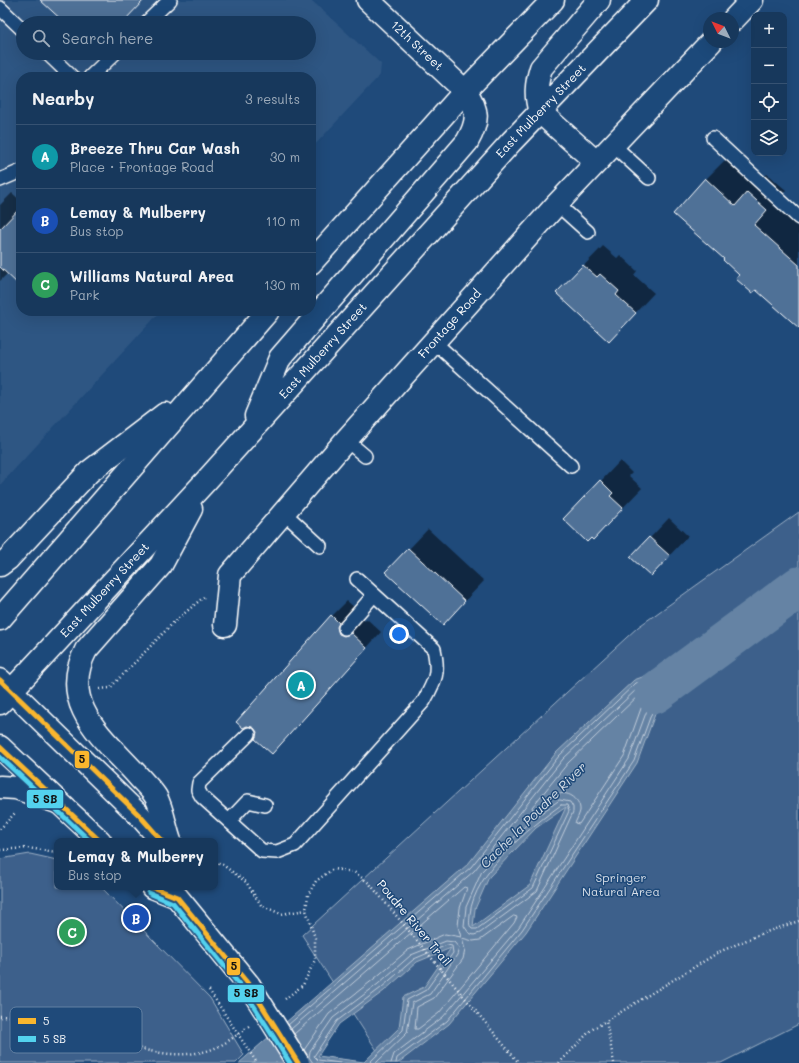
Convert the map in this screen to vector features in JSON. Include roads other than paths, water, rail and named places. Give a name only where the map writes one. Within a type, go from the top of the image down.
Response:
[{"type":"main road","name":"12th Street","points":[[250,430],[280,358],[467,142],[474,130],[476,112],[474,103],[465,91],[368,0]]},
{"type":"main road","points":[[316,257],[465,91],[553,0]]},
{"type":"main road","points":[[596,162],[540,112],[536,99],[536,81],[540,68],[599,0]]},
{"type":"main road","name":"East Mulberry Street","points":[[4,691],[205,482],[250,430],[540,112],[647,0]]},
{"type":"main road","points":[[739,14],[752,0]]},
{"type":"main road","name":"Frontage Road","points":[[225,625],[230,575],[346,440],[557,204],[612,144],[705,48]]},
{"type":"main road","points":[[0,619],[264,316]]},
{"type":"main road","points":[[0,565],[13,554],[89,472],[200,388]]},
{"type":"main road","points":[[169,838],[156,796],[90,724],[80,706],[76,689],[79,663],[86,650],[161,565],[205,482]]},
{"type":"main road","points":[[4,691],[140,816],[159,838]]},
{"type":"main road","points":[[0,747],[97,838]]},
{"type":"main road","points":[[0,787],[16,788],[57,802]]},
{"type":"main road","points":[[167,890],[177,892],[249,985],[298,1063]]},
{"type":"lane","points":[[153,16],[170,0]]},
{"type":"lane","points":[[0,8],[16,23]]},
{"type":"lane","points":[[54,60],[67,72]]},
{"type":"lane","points":[[95,72],[108,60]]},
{"type":"lane","points":[[713,138],[799,218]]},
{"type":"lane","points":[[612,144],[649,178]]},
{"type":"lane","points":[[0,180],[16,173]]},
{"type":"lane","points":[[557,204],[588,232]]},
{"type":"lane","points":[[434,342],[571,466]]},
{"type":"lane","points":[[346,440],[365,456]]},
{"type":"lane","points":[[283,512],[320,546]]},
{"type":"lane","points":[[249,734],[199,783],[198,790],[202,797],[262,851],[277,852],[295,845],[424,701],[436,680],[437,663],[434,648],[357,579]]},
{"type":"lane","points":[[345,628],[374,595]]},
{"type":"lane","points":[[229,821],[248,801],[265,805]]},
{"type":"water","points":[[706,654],[658,706],[637,763],[526,932],[449,1024],[398,1063],[239,1063],[468,864],[556,753],[634,680]],"holes":[[[566,807],[530,885],[473,927],[475,909],[489,877],[536,828]],[[451,948],[424,987],[403,997],[399,1028],[364,1062],[318,1056],[339,1024],[384,991],[417,962]]]},
{"type":"waterway","name":"Cache la Poudre River","points":[[655,693],[799,587]]},
{"type":"place","name":"Breeze Thru Car Wash","points":[[301,685]]},
{"type":"place","name":"Lemay & Mulberry","points":[[136,918]]},
{"type":"place","name":"Williams Natural Area","points":[[72,932]]},
{"type":"park label","name":"Springer Natural Area","points":[[621,885]]}]
